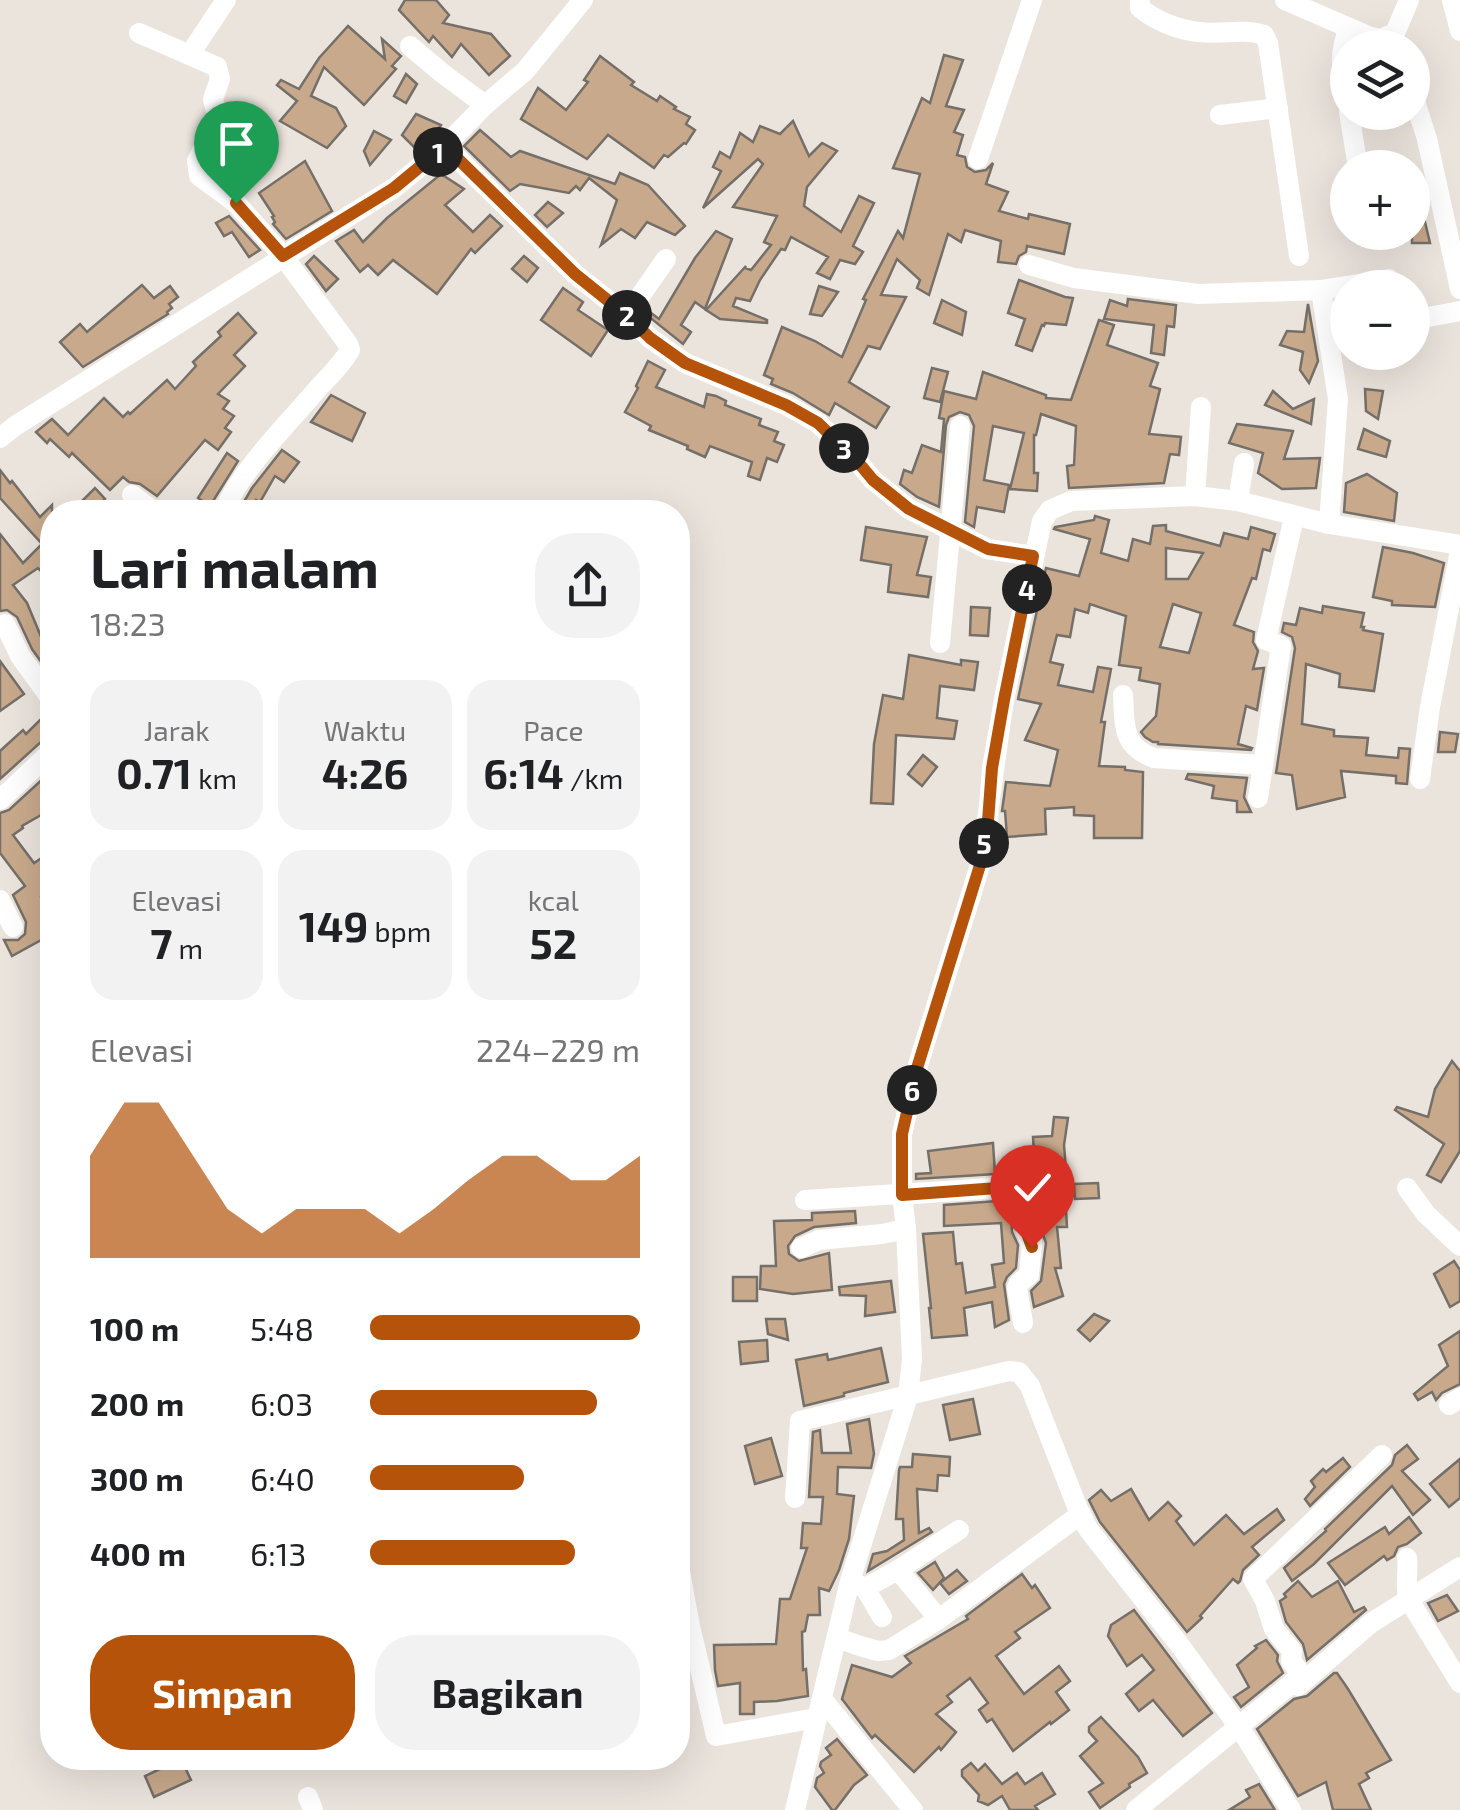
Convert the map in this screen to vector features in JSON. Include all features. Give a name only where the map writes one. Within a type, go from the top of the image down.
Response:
[{"type":"street","points":[[190,54],[226,0]]},
{"type":"street","points":[[0,438],[394,188],[524,71],[584,0]]},
{"type":"street","points":[[978,159],[1032,0]]},
{"type":"street","points":[[1140,0],[1140,8],[1148,15],[1172,26],[1200,33],[1264,35],[1299,256]]},
{"type":"street","points":[[1286,0],[1355,30]]},
{"type":"street","points":[[1400,30],[1409,0]]},
{"type":"street","points":[[1452,0],[1460,30]]},
{"type":"street","points":[[139,33],[217,68],[220,79],[213,99],[218,119],[197,162],[199,176],[236,203],[283,256],[350,350],[260,454],[229,500]]},
{"type":"street","points":[[410,46],[486,105]]},
{"type":"street","points":[[1220,115],[1278,108]]},
{"type":"street","points":[[1424,130],[1460,289]]},
{"type":"street","points":[[445,146],[575,274],[685,363],[786,405],[818,423],[873,480],[909,509],[988,549],[1033,556]]},
{"type":"street","points":[[626,315],[666,260]]},
{"type":"street","points":[[1029,265],[1074,278],[1198,294],[1330,288]]},
{"type":"street","points":[[1321,290],[1338,399],[1329,524]]},
{"type":"street","points":[[1430,317],[1460,311]]},
{"type":"street","points":[[1196,496],[1201,407]]},
{"type":"street","points":[[940,643],[960,426]]},
{"type":"street","points":[[1238,501],[1244,463]]},
{"type":"street","points":[[132,495],[139,500]]},
{"type":"street","points":[[795,1810],[837,1638],[858,1584],[908,1396],[912,1360],[902,1134],[918,1065],[981,862],[1004,700],[1044,516],[1070,501],[1196,496],[1238,501],[1294,517],[1460,548],[1420,778]]},
{"type":"street","points":[[1258,798],[1281,646],[1266,640],[1294,517]]},
{"type":"street","points":[[5,624],[20,656],[40,684]]},
{"type":"street","points":[[1122,695],[1126,736],[1139,752],[1154,758],[1263,765]]},
{"type":"street","points":[[0,800],[40,762]]},
{"type":"street","points":[[0,900],[14,927]]},
{"type":"street","points":[[806,1200],[1024,1186],[1026,1231],[1032,1247],[1029,1275],[1017,1288],[1023,1323]]},
{"type":"street","points":[[1408,1188],[1460,1246]]},
{"type":"street","points":[[802,1248],[819,1240],[906,1229]]},
{"type":"street","points":[[795,1498],[800,1420],[1009,1371],[1019,1372],[1036,1398],[1088,1529],[1182,1648],[1241,1730],[1291,1810]]},
{"type":"street","points":[[1241,1730],[1302,1676],[1290,1661],[1292,1651],[1274,1630],[1253,1579],[1382,1454]]},
{"type":"street","points":[[837,1638],[878,1651],[889,1650],[940,1619],[1080,1514]]},
{"type":"street","points":[[858,1584],[898,1570],[960,1530]]},
{"type":"street","points":[[1406,1558],[1406,1594],[1460,1683]]},
{"type":"street","points":[[1136,1810],[1372,1623],[1460,1568]]},
{"type":"street","points":[[898,1570],[940,1619]]},
{"type":"street","points":[[858,1584],[882,1617]]},
{"type":"street","points":[[690,1647],[716,1736],[820,1709]]},
{"type":"street","points":[[820,1709],[913,1810]]},
{"type":"building","points":[[405,0],[436,0],[449,15],[443,23],[491,34],[510,56],[489,75],[461,44],[452,57],[433,36],[429,42],[399,10]]},
{"type":"building","points":[[348,26],[385,59],[382,39],[401,56],[392,66],[396,69],[364,105],[324,67],[311,96],[336,108],[346,126],[327,148],[280,121],[297,101],[277,85],[281,80],[299,89],[319,58]]},
{"type":"building","points":[[944,55],[963,60],[946,106],[964,110],[954,132],[963,135],[957,155],[965,157],[967,167],[975,172],[986,170],[993,163],[986,184],[1008,192],[999,211],[1070,224],[1064,254],[1027,246],[1016,264],[998,262],[1001,241],[965,230],[961,242],[948,234],[929,295],[917,288],[920,280],[897,259],[881,295],[906,297],[880,349],[868,346],[849,382],[889,407],[876,428],[835,403],[829,415],[771,384],[773,379],[764,375],[782,327],[842,357],[866,300],[863,299],[898,231],[903,238],[920,174],[893,168],[922,98],[930,103]]},
{"type":"building","points":[[600,56],[634,82],[631,85],[657,101],[660,96],[690,117],[686,124],[695,130],[686,144],[668,157],[664,155],[654,168],[608,135],[587,159],[521,119],[538,88],[566,110],[588,82],[584,80]]},
{"type":"building","points":[[406,74],[417,84],[406,103],[394,96]]},
{"type":"building","points":[[416,114],[441,125],[418,151],[402,135]]},
{"type":"building","points":[[793,121],[809,156],[822,143],[837,151],[807,187],[804,206],[841,232],[859,196],[874,203],[853,246],[863,252],[855,264],[840,260],[830,279],[817,273],[828,257],[791,237],[750,301],[736,298],[733,306],[767,323],[720,319],[706,310],[746,266],[751,270],[771,245],[764,242],[777,216],[733,207],[763,164],[758,159],[703,208],[721,171],[713,167],[720,152],[730,158],[740,133],[753,142],[760,126],[780,134]]},
{"type":"building","points":[[480,130],[511,157],[520,151],[615,184],[620,173],[648,185],[685,226],[675,235],[647,222],[635,238],[621,229],[601,245],[617,200],[589,178],[580,190],[576,186],[569,193],[520,184],[510,191],[464,146]]},
{"type":"building","points":[[374,131],[391,140],[370,165],[364,151]]},
{"type":"building","points":[[305,161],[332,211],[286,239],[273,224],[274,216],[259,193]]},
{"type":"building","points":[[441,174],[464,189],[445,205],[473,232],[490,215],[502,226],[475,253],[471,249],[437,294],[393,260],[378,275],[368,265],[360,272],[336,241],[354,230],[363,242]]},
{"type":"building","points":[[548,202],[563,213],[547,227],[535,215]]},
{"type":"building","points":[[229,216],[260,250],[249,257],[232,232],[224,236],[216,223]]},
{"type":"building","points":[[716,231],[732,239],[705,309],[695,302],[681,325],[691,332],[683,344],[648,316],[651,313],[659,319]]},
{"type":"building","points":[[314,256],[338,279],[326,291],[306,264]]},
{"type":"building","points":[[524,256],[538,268],[527,282],[512,269]]},
{"type":"building","points":[[1019,280],[1073,298],[1066,325],[1042,325],[1032,351],[1016,345],[1025,319],[1008,313]]},
{"type":"building","points":[[142,285],[154,298],[170,286],[178,297],[169,304],[172,308],[168,314],[83,367],[60,342],[80,324],[87,332]]},
{"type":"building","points":[[819,286],[838,292],[822,316],[810,314]]},
{"type":"building","points":[[563,288],[583,302],[578,310],[608,330],[591,356],[541,320]]},
{"type":"building","points":[[1128,299],[1176,305],[1174,327],[1167,326],[1164,355],[1151,353],[1154,325],[1104,319],[1110,300],[1127,306]]},
{"type":"building","points":[[942,300],[966,312],[962,335],[934,323]]},
{"type":"building","points":[[1308,304],[1318,361],[1309,383],[1300,370],[1303,352],[1280,345],[1287,331],[1304,332]]},
{"type":"building","points":[[238,313],[256,333],[234,355],[245,366],[218,394],[229,401],[223,409],[234,416],[225,428],[231,432],[218,450],[205,440],[157,496],[123,477],[110,490],[72,453],[69,457],[36,432],[52,419],[68,435],[104,398],[123,417],[167,380],[175,389],[196,366],[193,362],[221,336],[218,332]]},
{"type":"building","points":[[1099,320],[1114,325],[1107,345],[1158,363],[1150,386],[1160,389],[1149,434],[1181,437],[1179,455],[1170,454],[1164,483],[1069,488],[1067,466],[1074,465],[1076,426],[1041,414],[1034,435],[1037,491],[1010,489],[1024,433],[993,426],[984,480],[1009,485],[1004,512],[977,507],[974,527],[965,522],[974,426],[969,415],[960,412],[949,417],[946,425],[939,507],[900,484],[904,470],[912,473],[922,445],[941,452],[944,419],[939,418],[944,391],[976,399],[983,372],[1046,398],[1071,400]]},
{"type":"building","points":[[648,361],[665,370],[656,387],[704,407],[707,394],[716,396],[726,401],[725,405],[761,419],[759,425],[778,432],[774,441],[784,445],[777,462],[767,458],[760,480],[748,476],[752,462],[710,446],[705,457],[649,430],[651,426],[625,412]]},
{"type":"building","points":[[932,368],[948,372],[940,402],[924,398]]},
{"type":"building","points":[[1365,389],[1383,391],[1378,419],[1366,411]]},
{"type":"building","points":[[1273,391],[1293,409],[1314,399],[1311,424],[1265,405]]},
{"type":"building","points":[[331,395],[365,413],[352,441],[311,422]]},
{"type":"building","points":[[1237,424],[1293,431],[1284,459],[1320,458],[1316,488],[1282,489],[1258,473],[1263,453],[1229,443]]},
{"type":"building","points":[[1364,429],[1390,441],[1386,457],[1358,449]]},
{"type":"building","points":[[282,450],[299,462],[284,482],[275,476],[261,500],[245,500]]},
{"type":"building","points":[[227,453],[238,461],[214,500],[198,498]]},
{"type":"building","points":[[0,470],[40,517],[40,542],[0,498]]},
{"type":"building","points":[[1367,474],[1397,493],[1394,521],[1344,512],[1346,483]]},
{"type":"building","points":[[95,488],[105,499],[104,500],[83,500]]},
{"type":"building","points":[[1095,516],[1109,520],[1101,553],[1128,561],[1133,539],[1150,544],[1153,526],[1166,525],[1166,531],[1220,546],[1224,533],[1248,539],[1251,527],[1275,534],[1270,551],[1263,549],[1256,579],[1252,578],[1234,625],[1254,632],[1253,642],[1258,651],[1253,669],[1264,668],[1257,710],[1246,706],[1238,744],[1252,748],[1158,744],[1145,737],[1141,732],[1156,716],[1160,684],[1139,680],[1141,668],[1119,665],[1126,616],[1090,604],[1088,613],[1075,609],[1070,637],[1057,635],[1050,662],[1063,665],[1058,685],[1093,692],[1098,667],[1111,669],[1101,722],[1105,722],[1099,766],[1143,772],[1142,838],[1094,838],[1094,816],[1074,815],[1074,807],[1045,809],[1046,834],[1007,837],[1002,811],[1006,782],[1050,786],[1058,750],[1025,740],[1041,704],[1018,699],[1046,568],[1079,576],[1090,539],[1054,529],[1094,520]],"holes":[[[1166,548],[1203,553],[1188,579],[1166,579]],[[1173,604],[1201,613],[1189,653],[1160,647]]]},
{"type":"building","points":[[866,527],[927,537],[917,575],[931,577],[928,597],[888,592],[891,565],[861,560]]},
{"type":"building","points":[[0,534],[23,563],[40,546],[40,570],[13,585],[27,603],[40,634],[40,660],[17,617],[7,610],[0,611]]},
{"type":"building","points":[[1383,547],[1444,563],[1435,607],[1392,605],[1392,601],[1373,597]]},
{"type":"building","points":[[1323,606],[1364,613],[1363,630],[1383,634],[1374,691],[1339,687],[1340,674],[1306,664],[1302,724],[1334,730],[1334,736],[1368,738],[1366,755],[1398,758],[1399,748],[1410,749],[1407,784],[1396,783],[1396,776],[1341,771],[1345,797],[1297,809],[1292,775],[1276,773],[1295,648],[1292,637],[1282,632],[1284,623],[1296,625],[1300,608],[1322,613]]},
{"type":"building","points":[[971,607],[990,608],[988,636],[970,635]]},
{"type":"building","points":[[909,655],[961,665],[961,660],[978,662],[974,690],[940,686],[937,718],[957,721],[954,739],[896,735],[893,804],[871,803],[874,744],[883,695],[903,699]]},
{"type":"building","points":[[0,661],[24,694],[0,711]]},
{"type":"building","points":[[40,720],[40,743],[0,779],[0,751],[23,730],[26,734]]},
{"type":"building","points":[[1440,732],[1458,734],[1455,752],[1438,752]]},
{"type":"building","points":[[923,755],[937,767],[922,786],[908,774]]},
{"type":"building","points":[[1188,774],[1247,778],[1244,797],[1251,812],[1237,812],[1237,801],[1212,798],[1214,786],[1186,779]]},
{"type":"building","points":[[40,782],[40,816],[13,835],[34,863],[40,859],[40,941],[12,956],[4,940],[18,940],[25,934],[26,922],[13,895],[25,886],[0,853],[0,813],[9,810]]},
{"type":"building","points":[[1452,1061],[1460,1071],[1460,1151],[1441,1182],[1427,1175],[1444,1144],[1395,1110],[1397,1107],[1428,1117],[1435,1089]]},
{"type":"building","points":[[1054,1117],[1068,1118],[1066,1169],[1035,1171],[1033,1137],[1052,1136]]},
{"type":"building","points":[[993,1143],[995,1174],[916,1179],[916,1174],[931,1173],[928,1151]]},
{"type":"building","points":[[1098,1183],[1099,1198],[1075,1199],[1074,1184]]},
{"type":"building","points":[[997,1201],[998,1205],[1011,1204],[1012,1232],[1018,1245],[1016,1268],[1004,1284],[1009,1320],[995,1327],[992,1302],[964,1308],[967,1335],[932,1338],[923,1234],[953,1232],[956,1264],[962,1263],[966,1293],[995,1287],[992,1265],[1004,1263],[1001,1223],[944,1226],[944,1205]]},
{"type":"building","points":[[1039,1210],[1066,1210],[1067,1227],[1057,1227],[1061,1268],[1055,1268],[1063,1296],[1034,1307],[1031,1291],[1041,1281],[1046,1243]]},
{"type":"building","points":[[855,1211],[856,1223],[814,1227],[795,1236],[788,1246],[789,1254],[799,1261],[829,1253],[832,1290],[793,1294],[760,1289],[761,1266],[776,1266],[774,1221],[812,1220],[812,1213]]},
{"type":"building","points":[[1454,1261],[1460,1270],[1460,1301],[1450,1307],[1434,1274]]},
{"type":"building","points":[[733,1277],[757,1277],[757,1301],[733,1301]]},
{"type":"building","points":[[891,1281],[895,1312],[865,1316],[866,1296],[840,1295],[839,1287]]},
{"type":"building","points":[[1094,1314],[1109,1321],[1090,1341],[1078,1330]]},
{"type":"building","points":[[766,1319],[785,1319],[788,1340],[768,1334]]},
{"type":"building","points":[[1460,1331],[1460,1384],[1436,1400],[1432,1392],[1418,1400],[1414,1394],[1448,1366],[1439,1345]]},
{"type":"building","points":[[767,1340],[768,1361],[741,1364],[739,1342]]},
{"type":"building","points":[[881,1348],[888,1382],[804,1406],[796,1360],[827,1354],[828,1360]]},
{"type":"building","points":[[973,1399],[980,1434],[950,1440],[943,1405]]},
{"type":"building","points":[[869,1419],[874,1454],[871,1468],[838,1467],[837,1494],[854,1496],[849,1539],[829,1591],[819,1588],[820,1615],[808,1615],[802,1632],[808,1696],[754,1702],[754,1714],[740,1714],[740,1683],[718,1686],[714,1645],[776,1644],[780,1599],[790,1599],[807,1548],[801,1548],[803,1523],[821,1524],[823,1497],[809,1497],[813,1432],[820,1430],[822,1453],[851,1453],[847,1424]]},
{"type":"building","points":[[771,1438],[782,1476],[755,1484],[745,1446]]},
{"type":"building","points":[[1407,1445],[1418,1459],[1402,1471],[1430,1500],[1413,1515],[1392,1486],[1292,1581],[1284,1568],[1392,1465],[1395,1455]]},
{"type":"building","points":[[913,1454],[950,1457],[949,1476],[938,1475],[937,1491],[917,1489],[919,1533],[929,1528],[932,1532],[868,1571],[873,1554],[887,1551],[904,1540],[903,1519],[896,1519],[899,1470],[912,1467]]},
{"type":"building","points":[[1343,1458],[1350,1467],[1310,1506],[1305,1499],[1315,1487],[1311,1481]]},
{"type":"building","points":[[1460,1459],[1460,1498],[1449,1507],[1430,1484]]},
{"type":"building","points":[[1131,1489],[1149,1520],[1168,1502],[1181,1516],[1176,1521],[1194,1545],[1226,1515],[1244,1534],[1277,1509],[1284,1520],[1252,1547],[1259,1555],[1243,1570],[1240,1581],[1233,1579],[1187,1632],[1100,1522],[1089,1500],[1101,1490],[1111,1501]]},
{"type":"building","points":[[1409,1517],[1421,1533],[1398,1547],[1394,1556],[1387,1560],[1384,1556],[1345,1585],[1328,1563],[1385,1527],[1389,1534]]},
{"type":"building","points":[[935,1562],[944,1578],[933,1590],[918,1573]]},
{"type":"building","points":[[957,1570],[967,1581],[949,1594],[940,1583]]},
{"type":"building","points":[[1022,1574],[1032,1588],[1035,1585],[1050,1608],[1015,1632],[1020,1638],[996,1656],[1024,1694],[1059,1666],[1070,1681],[1056,1692],[1069,1710],[1013,1751],[992,1719],[987,1722],[979,1710],[988,1703],[970,1678],[947,1696],[952,1702],[936,1714],[956,1732],[914,1772],[875,1735],[872,1738],[842,1699],[852,1665],[892,1677],[911,1663],[905,1656],[968,1619],[966,1616]]},
{"type":"building","points":[[1298,1581],[1312,1597],[1338,1581],[1354,1612],[1364,1607],[1366,1610],[1307,1660],[1303,1644],[1286,1622],[1280,1601]]},
{"type":"building","points":[[1447,1595],[1458,1611],[1438,1621],[1428,1603]]},
{"type":"building","points":[[1134,1610],[1212,1713],[1183,1736],[1153,1700],[1139,1711],[1126,1694],[1154,1670],[1142,1655],[1127,1666],[1108,1636],[1111,1625]]},
{"type":"building","points":[[1266,1640],[1278,1655],[1283,1673],[1241,1707],[1234,1697],[1249,1687],[1237,1665]]},
{"type":"building","points":[[1334,1673],[1391,1760],[1366,1773],[1369,1778],[1359,1784],[1371,1810],[1333,1810],[1326,1782],[1298,1796],[1257,1729]]},
{"type":"building","points":[[1101,1717],[1138,1757],[1147,1773],[1100,1808],[1089,1792],[1103,1783],[1080,1756],[1097,1741],[1089,1727]]},
{"type":"building","points":[[837,1739],[867,1775],[832,1810],[815,1787],[817,1778],[824,1773],[821,1762],[831,1755],[826,1748]]},
{"type":"building","points":[[971,1763],[978,1771],[985,1764],[1002,1784],[1017,1773],[1025,1784],[1042,1773],[1055,1794],[1035,1806],[1038,1810],[1010,1810],[1002,1796],[988,1805],[978,1801],[979,1795],[962,1776],[962,1770]]},
{"type":"building","points":[[158,1770],[186,1770],[191,1780],[154,1797],[145,1776]]},
{"type":"building","points":[[1259,1784],[1275,1810],[1229,1810],[1250,1797],[1246,1790]]},
{"type":"route","points":[[236,203],[283,256],[394,188],[445,146],[575,274],[685,363],[786,405],[818,423],[873,480],[909,509],[988,549],[1033,556],[992,768],[981,862],[918,1065],[902,1134],[902,1195],[1024,1186],[1026,1231],[1032,1247]]}]
